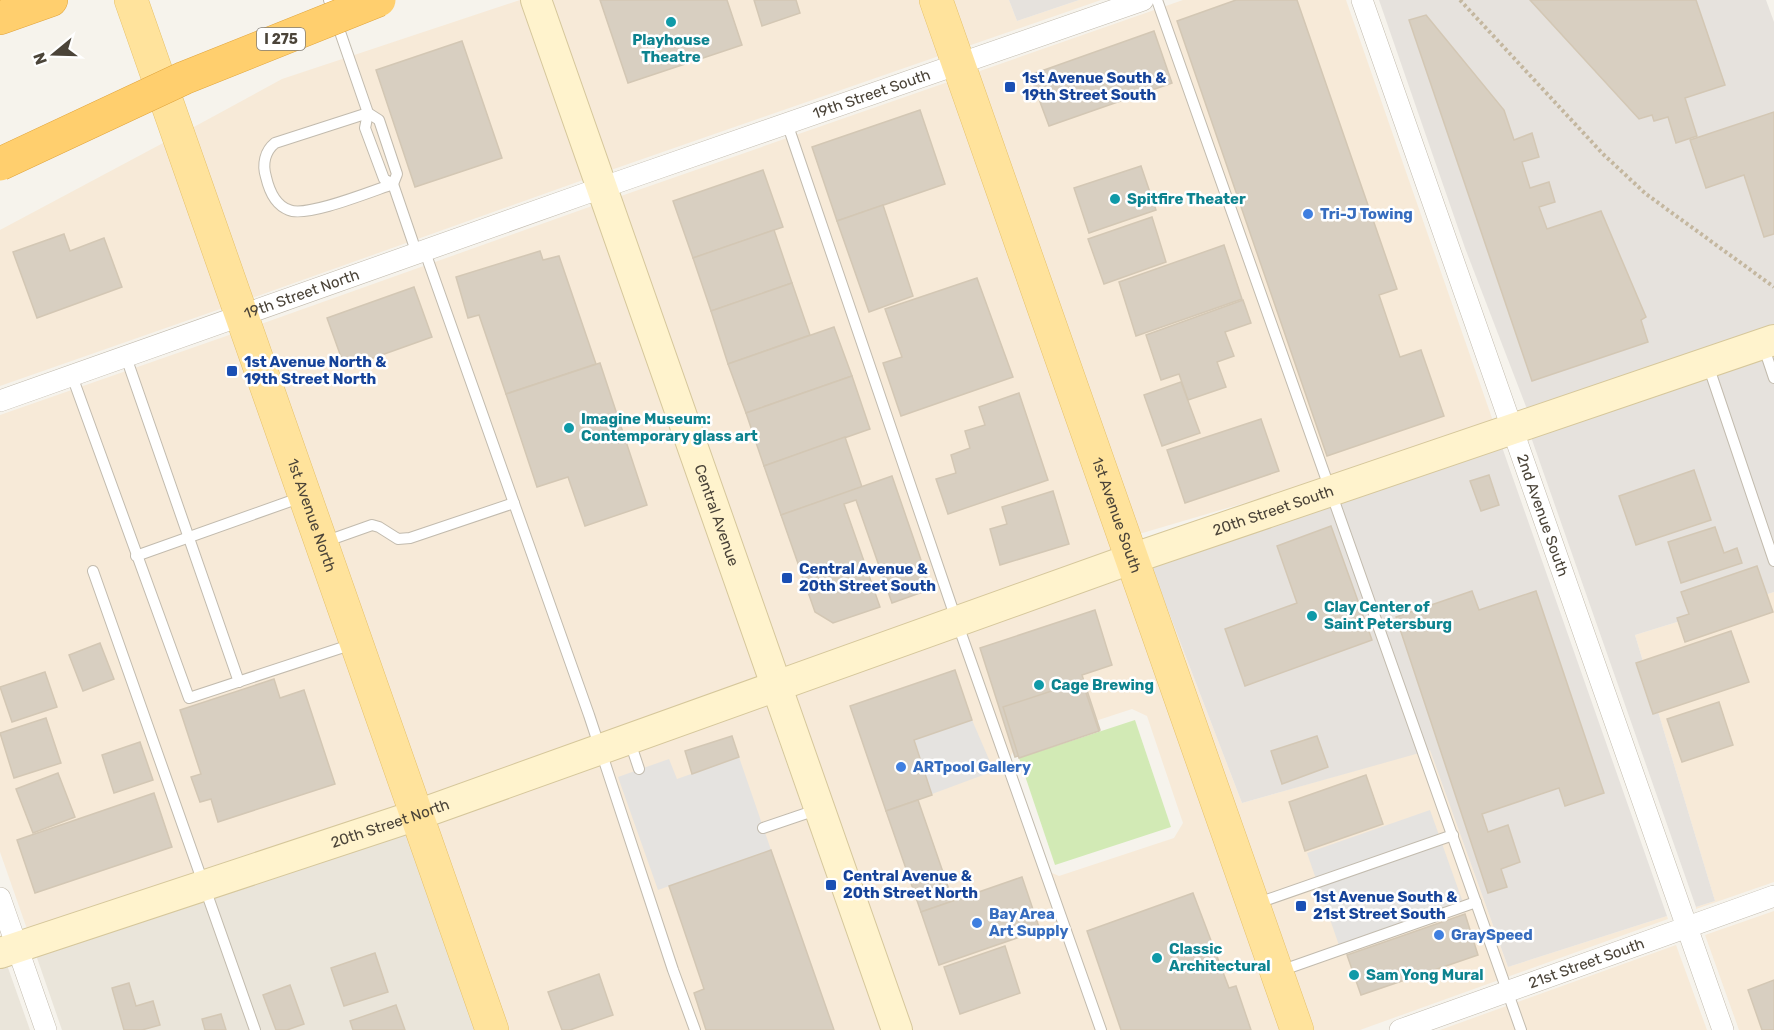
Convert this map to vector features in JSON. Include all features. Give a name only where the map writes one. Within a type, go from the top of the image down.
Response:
[{"type":"highway","points":[[0,18],[51,0]]},
{"type":"highway","name":"I 275","points":[[0,164],[184,78],[379,0]]},
{"type":"main road","name":"1st Avenue North","points":[[131,0],[492,1030]]},
{"type":"main road","name":"1st Avenue South","points":[[936,0],[1297,1030]]},
{"type":"street","name":"Central Avenue","points":[[536,0],[897,1030]]},
{"type":"street","name":"19th Street South","points":[[601,188],[1143,0]]},
{"type":"street","name":"2nd Avenue South","points":[[1362,0],[1724,1030]]},
{"type":"street","name":"19th Street North","points":[[0,401],[601,188]]},
{"type":"street","name":"20th Street South","points":[[776,687],[1131,559],[1768,342]]},
{"type":"street","name":"20th Street North","points":[[8,949],[417,815],[776,687]]},
{"type":"street","name":"21st Street South","points":[[1400,1030],[1774,896]]},
{"type":"street","points":[[0,898],[8,949],[46,1030]]},
{"type":"lane","points":[[329,0],[368,112],[379,120],[397,174],[393,184],[514,503],[695,1030]]},
{"type":"lane","points":[[1157,0],[1521,1030]]},
{"type":"lane","points":[[368,112],[275,143],[269,148],[265,158],[265,173],[270,191],[280,206],[291,212],[324,208],[393,184]]},
{"type":"lane","points":[[787,123],[957,622],[1101,1030]]},
{"type":"lane","points":[[1768,342],[1774,378]]},
{"type":"lane","points":[[126,357],[239,682]]},
{"type":"lane","points":[[1707,362],[1774,561]]},
{"type":"lane","points":[[72,376],[189,698],[356,643]]},
{"type":"lane","points":[[136,556],[305,496]]},
{"type":"lane","points":[[321,543],[372,525],[398,539],[410,538],[514,503]]},
{"type":"lane","points":[[93,571],[255,1030]]},
{"type":"lane","points":[[629,738],[639,769]]},
{"type":"lane","points":[[764,828],[819,809]]},
{"type":"lane","points":[[1253,904],[1453,835]]},
{"type":"lane","points":[[1276,972],[1476,902]]},
{"type":"path","points":[[1460,0],[1603,153],[1646,194],[1774,286]]},
{"type":"shaded area","points":[[520,0],[583,180],[252,298],[192,128],[282,79]]},
{"type":"shaded area","points":[[552,0],[919,0],[939,56],[611,170]]},
{"type":"shaded area","points":[[952,0],[1009,0],[1017,21],[1079,0],[1101,0],[968,46]]},
{"type":"shaded area","points":[[1009,0],[1079,0],[1017,21]]},
{"type":"shaded area","points":[[1183,0],[1346,0],[1493,421],[1309,484],[1139,534],[977,72]]},
{"type":"shaded area","points":[[1379,0],[1766,0],[1774,22],[1774,325],[1527,409],[1465,248]]},
{"type":"shaded area","points":[[948,82],[1113,551],[786,669],[621,196]]},
{"type":"shaded area","points":[[165,142],[223,308],[0,386],[0,230]]},
{"type":"shaded area","points":[[592,206],[758,679],[426,797],[261,324]]},
{"type":"shaded area","points":[[232,334],[397,807],[27,929],[0,852],[0,415]]},
{"type":"shaded area","points":[[1774,354],[1774,592],[1635,635],[1715,901],[1696,907],[1531,437]]},
{"type":"shaded area","points":[[1502,447],[1667,916],[1508,967],[1430,750],[1242,803],[1151,566]]},
{"type":"shaded area","points":[[1151,566],[1242,803],[1430,749],[1508,967],[1667,916],[1668,919],[1360,1030],[1313,1030]]},
{"type":"shaded area","points":[[1122,577],[1281,1030],[913,1030],[795,694]],"holes":[[[1132,709],[1147,716],[1183,823],[1174,838],[1059,876],[1043,869],[1007,762],[1016,747]]]},
{"type":"shaded area","points":[[1774,592],[1774,882],[1696,909],[1696,907],[1715,901],[1635,635]]},
{"type":"shaded area","points":[[766,705],[881,1030],[508,1030],[436,822]]},
{"type":"shaded area","points":[[972,720],[994,771],[932,794],[914,740]]},
{"type":"shaded area","points":[[739,757],[771,850],[658,890],[618,777],[669,759],[677,779]]},
{"type":"shaded area","points":[[1430,810],[1466,911],[1342,954],[1307,853]]},
{"type":"shaded area","points":[[407,833],[476,1030],[62,1030],[36,955]]},
{"type":"shaded area","points":[[1774,911],[1774,1030],[1739,1030],[1705,935]]},
{"type":"shaded area","points":[[1676,945],[1707,1030],[1440,1030]]},
{"type":"shaded area","points":[[7,965],[30,1030],[0,1030],[0,967]]},
{"type":"green space","points":[[1135,720],[1171,827],[1055,865],[1019,758]]},
{"type":"building","name":"Playhouse Theatre","points":[[600,0],[727,0],[742,45],[628,83]]},
{"type":"building","points":[[754,0],[796,0],[800,13],[762,26]]},
{"type":"building","name":"Tri-J Towing","points":[[1236,0],[1297,0],[1397,289],[1379,295],[1400,357],[1421,350],[1444,416],[1327,456],[1177,21]]},
{"type":"building","points":[[1530,0],[1696,0],[1725,85],[1685,98],[1697,136],[1676,143],[1668,117],[1654,121],[1652,115],[1639,119]]},
{"type":"building","points":[[1426,15],[1504,110],[1514,140],[1532,133],[1539,157],[1522,162],[1530,188],[1549,182],[1555,202],[1539,207],[1547,229],[1601,211],[1646,317],[1641,320],[1648,342],[1532,381],[1409,20]]},
{"type":"building","points":[[1154,31],[1172,83],[1049,126],[1030,75]]},
{"type":"building","points":[[462,41],[502,158],[415,187],[376,70]]},
{"type":"building","points":[[920,110],[945,184],[837,221],[812,147]]},
{"type":"building","points":[[1774,112],[1774,234],[1764,237],[1744,175],[1706,188],[1690,140]]},
{"type":"building","name":"Spitfire Theater","points":[[1141,166],[1156,210],[1089,233],[1074,188]]},
{"type":"building","points":[[763,170],[783,227],[693,258],[673,201]]},
{"type":"building","points":[[883,205],[913,296],[869,312],[837,221]]},
{"type":"building","points":[[1152,217],[1166,262],[1104,284],[1088,239]]},
{"type":"building","points":[[774,230],[792,283],[711,311],[693,258]]},
{"type":"building","points":[[64,234],[70,251],[104,238],[122,287],[37,318],[13,252]]},
{"type":"building","points":[[1224,245],[1242,299],[1136,336],[1119,282]]},
{"type":"building","points":[[540,251],[543,260],[559,256],[596,364],[506,394],[479,315],[468,318],[456,277]]},
{"type":"building","points":[[977,278],[1013,377],[901,416],[883,363],[902,357],[885,309]]},
{"type":"building","points":[[792,283],[810,335],[728,364],[711,311]]},
{"type":"building","points":[[414,287],[432,337],[345,368],[327,318]]},
{"type":"building","points":[[1243,300],[1251,323],[1225,332],[1234,356],[1217,362],[1226,387],[1188,400],[1179,374],[1161,380],[1146,335]]},
{"type":"building","points":[[834,327],[852,376],[746,413],[728,364]]},
{"type":"building","name":"Imagine Museum: Contemporary glass art","points":[[600,363],[647,505],[585,526],[568,477],[537,487],[506,394]]},
{"type":"building","points":[[852,376],[870,429],[764,466],[746,413]]},
{"type":"building","points":[[1181,382],[1200,433],[1162,446],[1144,395]]},
{"type":"building","points":[[1019,393],[1048,480],[948,514],[936,479],[956,473],[951,455],[970,448],[965,431],[985,425],[979,407]]},
{"type":"building","points":[[1261,419],[1279,471],[1185,503],[1167,450]]},
{"type":"building","points":[[845,437],[862,487],[781,515],[764,466]]},
{"type":"building","points":[[1694,470],[1711,520],[1636,545],[1619,496]]},
{"type":"building","points":[[1489,475],[1499,505],[1481,511],[1470,481]]},
{"type":"building","points":[[892,476],[931,589],[892,603],[856,500],[844,504],[880,607],[833,623],[815,612],[781,515]]},
{"type":"building","points":[[1053,491],[1069,544],[1000,565],[990,529],[1007,524],[1002,507]]},
{"type":"building","name":"Clay Center of Saint Petersburg","points":[[1331,526],[1372,640],[1245,686],[1225,629],[1297,603],[1277,546]]},
{"type":"building","points":[[1715,527],[1724,553],[1737,548],[1742,563],[1681,583],[1668,542]]},
{"type":"building","points":[[1757,566],[1773,612],[1685,642],[1677,618],[1689,614],[1681,592]]},
{"type":"building","points":[[1472,591],[1479,610],[1536,591],[1604,793],[1565,806],[1559,788],[1482,814],[1488,832],[1508,825],[1520,862],[1501,869],[1507,887],[1488,893],[1396,617]]},
{"type":"building","name":"Cage Brewing","points":[[1095,610],[1112,665],[1082,675],[1100,730],[1015,757],[980,648]]},
{"type":"building","points":[[1731,631],[1749,682],[1653,714],[1636,663]]},
{"type":"building","points":[[100,643],[114,679],[83,691],[69,655]]},
{"type":"building","points":[[955,670],[972,720],[914,740],[932,795],[886,811],[850,706]]},
{"type":"building","points":[[45,672],[57,707],[12,722],[0,687]]},
{"type":"building","points":[[274,679],[280,698],[304,690],[335,784],[218,822],[211,799],[200,802],[191,777],[201,774],[180,710]]},
{"type":"building","points":[[1082,681],[1099,731],[1019,758],[1003,707]]},
{"type":"building","points":[[1719,702],[1733,745],[1682,762],[1667,719]]},
{"type":"building","points":[[46,718],[61,763],[14,778],[0,733]]},
{"type":"building","points":[[732,736],[739,757],[692,774],[685,751]]},
{"type":"building","points":[[1317,736],[1328,767],[1282,784],[1271,751]]},
{"type":"building","points":[[140,742],[153,780],[114,793],[102,755]]},
{"type":"building","points":[[58,773],[75,817],[33,833],[16,789]]},
{"type":"building","points":[[1366,775],[1383,824],[1305,851],[1289,802]]},
{"type":"building","points":[[154,793],[172,847],[35,893],[17,840]]},
{"type":"building","points":[[918,800],[953,901],[921,912],[886,811]]},
{"type":"building","points":[[771,850],[834,1030],[706,1030],[694,993],[704,989],[669,886]]},
{"type":"building","points":[[1022,877],[1040,930],[939,965],[921,912]]},
{"type":"building","name":"Classic Architectural","points":[[1193,893],[1229,988],[1236,986],[1251,1030],[1121,1030],[1087,931]]},
{"type":"building","name":"GraySpeed","points":[[1465,914],[1478,955],[1361,995],[1347,955]]},
{"type":"building","points":[[1005,946],[1020,993],[960,1014],[944,967]]},
{"type":"building","points":[[375,953],[388,992],[344,1006],[331,968]]},
{"type":"building","points":[[599,974],[613,1015],[570,1030],[562,1030],[548,992]]},
{"type":"building","points":[[1774,980],[1774,1030],[1762,1030],[1748,990]]},
{"type":"building","points":[[129,983],[136,1006],[153,1001],[160,1025],[142,1030],[124,1030],[112,988]]},
{"type":"building","points":[[290,985],[304,1024],[287,1030],[276,1030],[263,995]]},
{"type":"building","points":[[396,1005],[405,1030],[353,1030],[350,1021]]},
{"type":"building","points":[[221,1014],[226,1030],[205,1030],[202,1019]]},
{"type":"place","name":"Playhouse Theatre","points":[[671,22]]},
{"type":"place","name":"1st Avenue South & 19th Street South","points":[[1010,87]]},
{"type":"place","name":"Spitfire Theater","points":[[1115,199]]},
{"type":"place","name":"Tri-J Towing","points":[[1308,214]]},
{"type":"place","name":"1st Avenue North & 19th Street North","points":[[232,371]]},
{"type":"place","name":"Imagine Museum: Contemporary glass art","points":[[569,428]]},
{"type":"place","name":"Central Avenue & 20th Street South","points":[[787,578]]},
{"type":"place","name":"Clay Center of Saint Petersburg","points":[[1312,616]]},
{"type":"place","name":"Cage Brewing","points":[[1039,685]]},
{"type":"place","name":"ARTpool Gallery","points":[[901,767]]},
{"type":"place","name":"Central Avenue & 20th Street North","points":[[831,885]]},
{"type":"place","name":"1st Avenue South & 21st Street South","points":[[1301,906]]},
{"type":"place","name":"Bay Area Art Supply","points":[[977,923]]},
{"type":"place","name":"GraySpeed","points":[[1439,935]]},
{"type":"place","name":"Classic Architectural","points":[[1157,958]]},
{"type":"place","name":"Sam Yong Mural","points":[[1354,975]]}]
